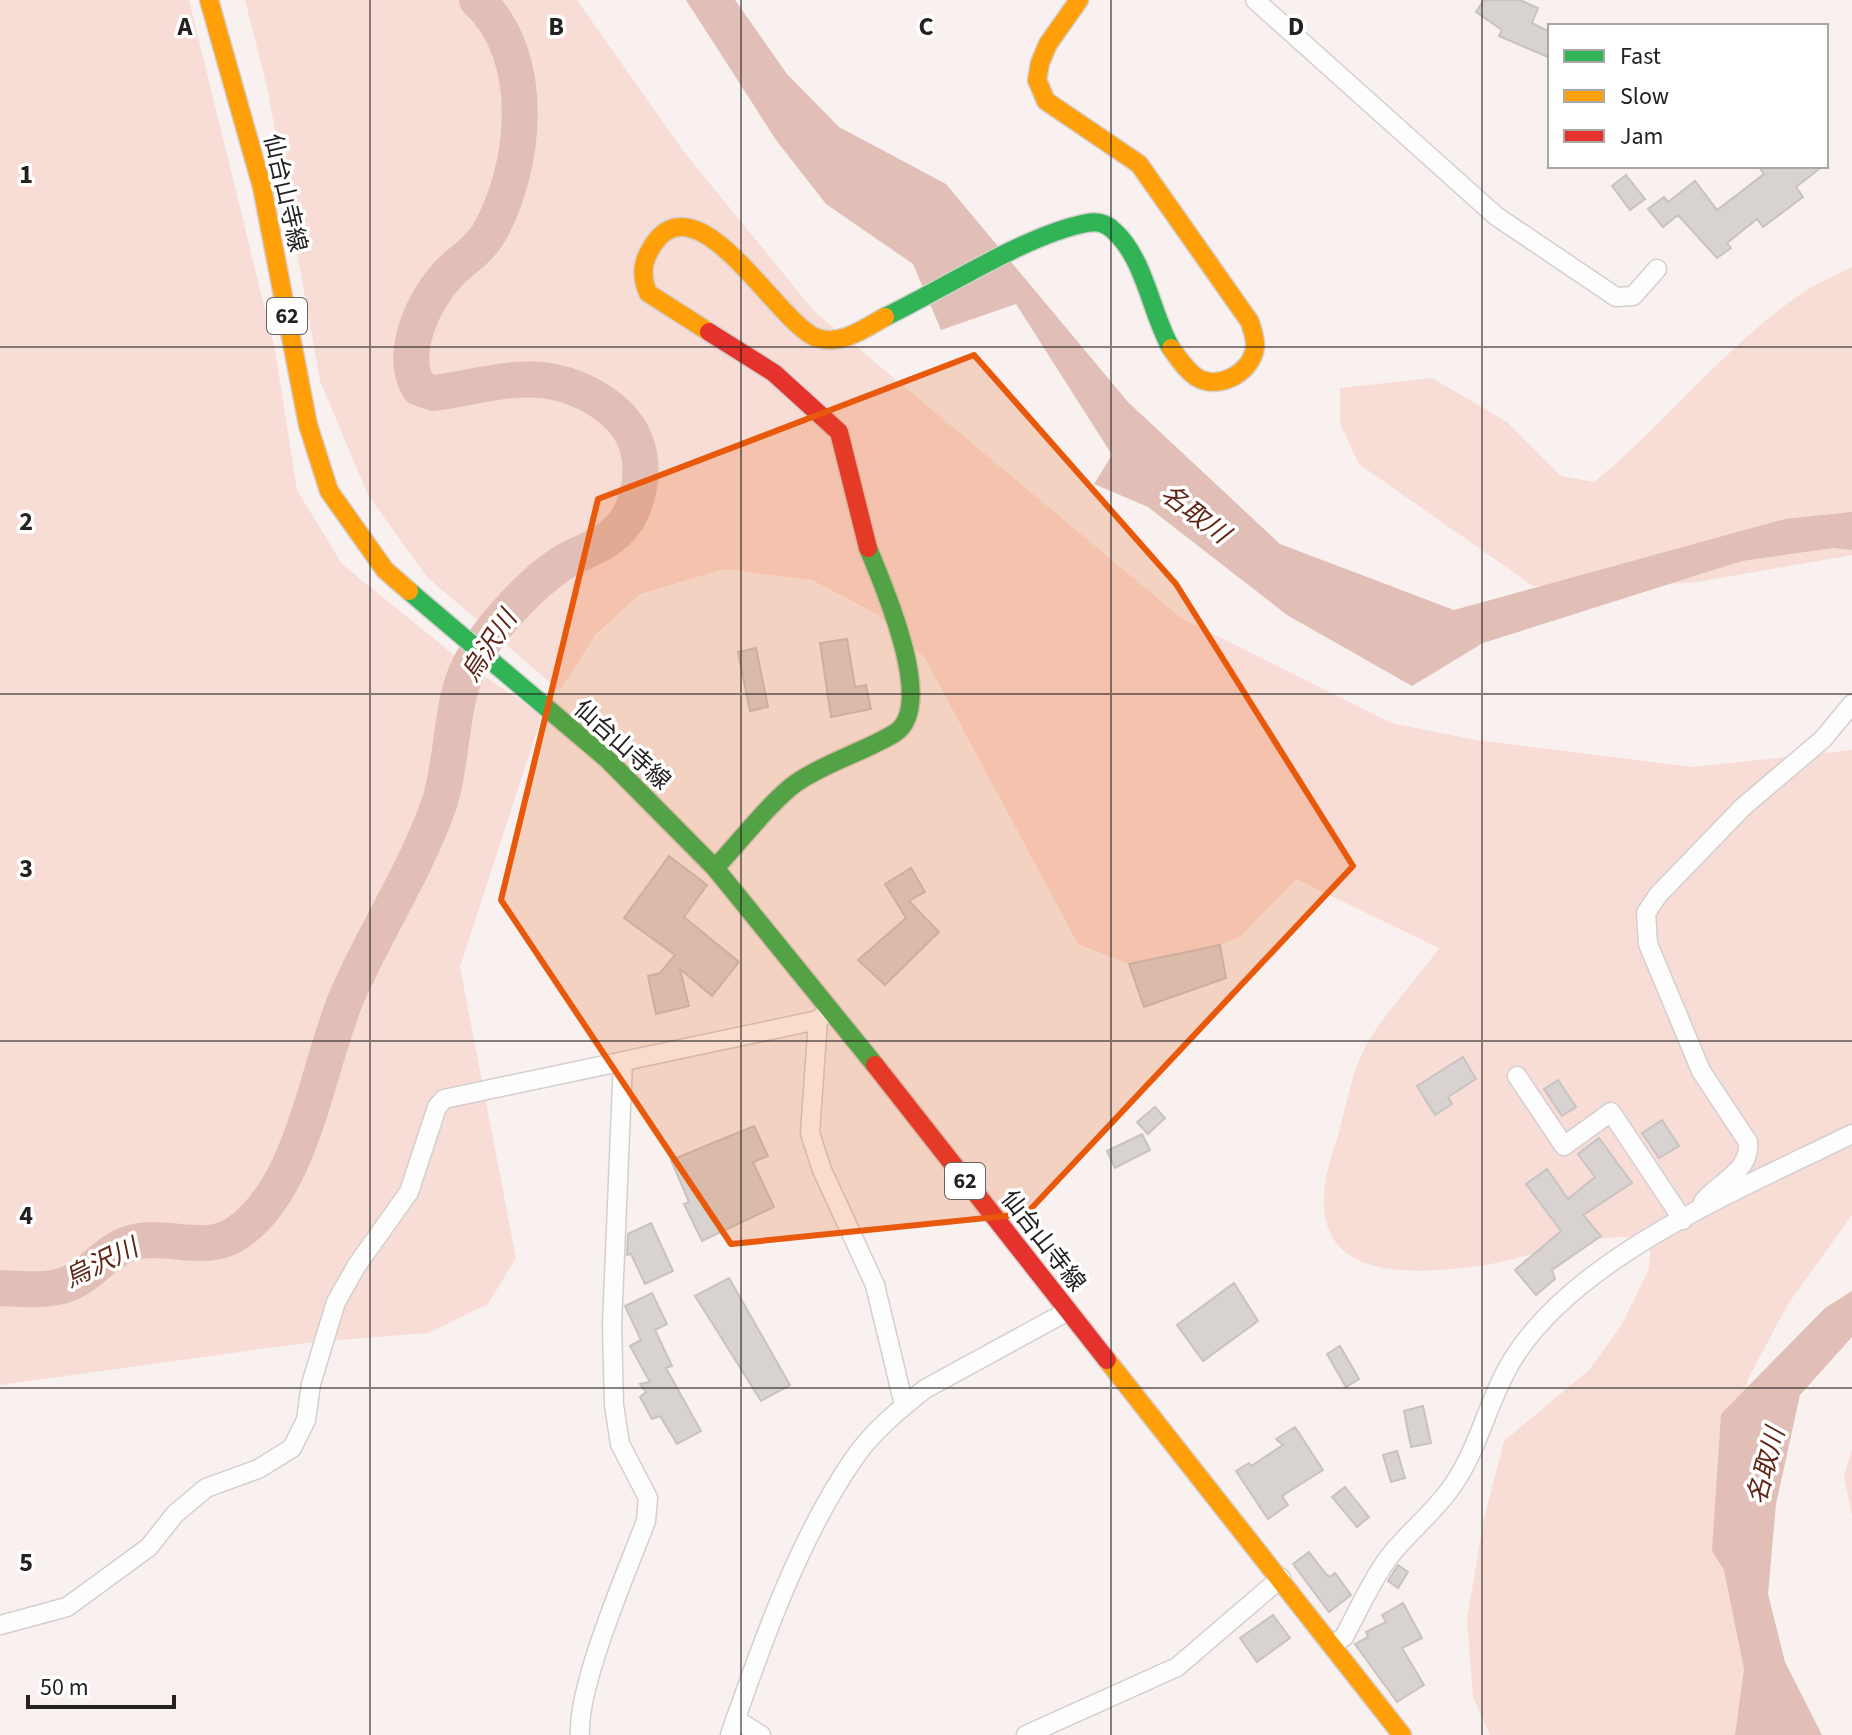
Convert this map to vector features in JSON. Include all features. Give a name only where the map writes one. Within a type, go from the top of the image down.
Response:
[{"type":"main road","name":"仙台山寺線","points":[[209,0],[262,187],[308,425],[329,491],[385,570],[607,759],[715,868],[824,1015],[1068,1311],[1402,1735]]},
{"type":"main road","points":[[715,868],[795,784],[898,731],[911,713],[910,682],[894,612],[863,536],[839,432],[774,373],[648,293],[640,282],[641,268],[652,246],[665,233],[680,228],[697,230],[717,240],[801,328],[815,338],[827,341],[841,339],[889,317],[1085,221],[1104,223],[1115,232],[1131,259],[1152,311],[1178,359],[1196,378],[1215,381],[1234,378],[1246,368],[1255,349],[1250,322],[1139,164],[1046,101],[1037,80],[1048,44],[1079,0]]},
{"type":"street","points":[[1255,0],[1496,216],[1564,263],[1616,297],[1633,296],[1657,269]]},
{"type":"street","points":[[1690,1216],[1738,1170],[1749,1152],[1748,1142],[1701,1071],[1648,944],[1646,913],[1658,895],[1743,807],[1823,739],[1852,704]]},
{"type":"street","points":[[0,1625],[67,1607],[149,1547],[175,1514],[206,1488],[258,1469],[292,1448],[306,1420],[311,1384],[336,1302],[357,1265],[409,1192],[437,1107],[444,1099],[824,1015],[809,1111],[810,1133],[822,1170],[875,1285],[904,1405]]},
{"type":"street","points":[[580,1735],[583,1706],[646,1521],[648,1498],[620,1444],[614,1405],[612,1325],[623,1061]]},
{"type":"street","points":[[1517,1076],[1564,1146],[1611,1112],[1690,1216]]},
{"type":"street","points":[[1333,1644],[1344,1637],[1387,1559],[1452,1488],[1473,1453],[1513,1359],[1570,1293],[1612,1262],[1690,1216],[1852,1134]]},
{"type":"street","points":[[761,1735],[732,1727],[794,1569],[856,1455],[904,1405],[925,1389],[1068,1311]]},
{"type":"street","points":[[1026,1735],[1177,1667],[1281,1578]]},
{"type":"highlighted area","points":[[974,355],[1176,584],[1353,866],[1026,1214],[731,1244],[501,900],[598,499]]},
{"type":"shaded area","points":[[0,0],[189,0],[275,350],[297,490],[342,564],[460,660],[542,715],[460,967],[516,1258],[488,1304],[429,1333],[313,1342],[0,1385]]},
{"type":"shaded area","points":[[245,0],[577,0],[684,152],[814,311],[1181,618],[1391,723],[1476,740],[1692,767],[1852,750],[1852,1215],[1788,1304],[1749,1377],[1730,1442],[1799,1735],[1490,1735],[1473,1697],[1467,1619],[1484,1519],[1504,1441],[1589,1370],[1621,1326],[1649,1269],[1651,1239],[1629,1237],[1584,1241],[1495,1263],[1421,1271],[1370,1265],[1349,1255],[1334,1239],[1325,1216],[1325,1185],[1359,1061],[1377,1028],[1439,948],[1296,879],[1241,936],[1191,958],[1129,964],[1078,944],[925,658],[877,614],[812,580],[724,569],[640,594],[595,635],[560,691],[427,577],[368,495],[320,381],[268,91]]},
{"type":"shaded area","points":[[1852,267],[1852,555],[1692,583],[1533,586],[1359,464],[1340,424],[1340,388],[1432,378],[1507,422],[1561,476],[1594,482],[1770,317],[1811,288]]},
{"type":"shaded area","points":[[1852,1449],[1852,1516],[1844,1476]]},
{"type":"water","name":"名取川","points":[[686,0],[735,0],[787,74],[839,127],[946,184],[1128,402],[1280,544],[1454,610],[1785,519],[1852,512],[1852,550],[1833,548],[1742,561],[1483,643],[1412,686],[1287,615],[1148,507],[1094,484],[1112,455],[1016,304],[941,330],[913,264],[826,204],[776,140]]},
{"type":"water","name":"名取川","points":[[1852,1291],[1852,1337],[1800,1395],[1776,1504],[1768,1594],[1785,1662],[1822,1735],[1735,1735],[1744,1669],[1724,1570],[1712,1551],[1721,1414],[1825,1308]]},
{"type":"building","points":[[1484,0],[1520,0],[1538,8],[1532,23],[1548,31],[1548,57],[1499,36],[1502,30],[1476,12]]},
{"type":"building","points":[[1760,168],[1820,168],[1796,187],[1803,197],[1763,227],[1757,219],[1727,243],[1731,248],[1717,258],[1678,215],[1663,227],[1648,209],[1664,197],[1668,202],[1695,181],[1717,210],[1764,174]]},
{"type":"building","points":[[1626,175],[1645,199],[1630,210],[1612,186]]},
{"type":"building","points":[[847,639],[855,687],[866,685],[871,709],[831,717],[820,643]]},
{"type":"building","points":[[756,648],[768,707],[750,711],[738,652]]},
{"type":"building","points":[[669,856],[707,885],[684,917],[739,962],[712,996],[680,969],[689,1006],[656,1014],[648,976],[660,973],[675,955],[624,918]]},
{"type":"building","points":[[911,868],[925,892],[909,901],[939,932],[885,985],[858,960],[906,918],[885,884]]},
{"type":"building","points":[[1220,945],[1226,978],[1144,1007],[1129,964]]},
{"type":"building","points":[[1463,1057],[1476,1079],[1448,1097],[1452,1104],[1435,1115],[1417,1086]]},
{"type":"building","points":[[1558,1080],[1576,1107],[1562,1116],[1544,1089]]},
{"type":"building","points":[[1155,1107],[1165,1118],[1148,1134],[1137,1122]]},
{"type":"building","points":[[1662,1120],[1679,1146],[1659,1158],[1642,1133]]},
{"type":"building","points":[[754,1126],[768,1156],[753,1162],[774,1207],[702,1241],[684,1204],[689,1202],[671,1160]]},
{"type":"building","points":[[1142,1134],[1150,1150],[1115,1168],[1107,1151]]},
{"type":"building","points":[[1599,1138],[1632,1183],[1583,1215],[1601,1236],[1552,1270],[1555,1279],[1536,1295],[1515,1270],[1561,1231],[1526,1184],[1547,1169],[1568,1199],[1595,1177],[1578,1154]]},
{"type":"building","points":[[651,1223],[673,1271],[645,1284],[631,1254],[627,1255],[628,1234]]},
{"type":"building","points":[[729,1278],[790,1385],[761,1401],[695,1296]]},
{"type":"building","points":[[1234,1283],[1258,1321],[1203,1361],[1177,1325]]},
{"type":"building","points":[[652,1293],[667,1324],[655,1330],[672,1366],[666,1368],[701,1431],[677,1444],[660,1416],[652,1419],[640,1397],[646,1392],[640,1384],[650,1382],[630,1346],[641,1340],[625,1306]]},
{"type":"building","points":[[1340,1346],[1359,1379],[1346,1387],[1327,1354]]},
{"type":"building","points":[[1423,1406],[1431,1443],[1411,1447],[1404,1411]]},
{"type":"building","points":[[1295,1427],[1323,1470],[1282,1496],[1288,1505],[1268,1519],[1236,1471],[1249,1463],[1251,1466],[1283,1445],[1276,1439]]},
{"type":"building","points":[[1397,1451],[1405,1478],[1391,1482],[1383,1455]]},
{"type":"building","points":[[1345,1487],[1369,1517],[1357,1527],[1332,1497]]},
{"type":"building","points":[[1309,1552],[1326,1574],[1330,1577],[1335,1573],[1351,1595],[1329,1612],[1293,1564]]},
{"type":"building","points":[[1398,1565],[1408,1572],[1398,1588],[1388,1581]]},
{"type":"building","points":[[1403,1603],[1422,1638],[1402,1648],[1424,1685],[1397,1702],[1355,1644],[1368,1637],[1366,1632],[1386,1622],[1382,1615]]},
{"type":"building","points":[[1273,1615],[1290,1638],[1257,1662],[1240,1638]]},
{"type":"waterway","name":"烏沢川","points":[[0,1288],[39,1289],[67,1284],[128,1244],[156,1240],[198,1243],[224,1240],[260,1213],[278,1187],[293,1156],[348,994],[430,828],[447,772],[461,687],[473,658],[507,612],[535,585],[562,563],[612,536],[621,528],[633,507],[640,482],[637,446],[622,419],[597,399],[556,382],[537,380],[498,382],[434,393],[419,388],[413,374],[413,343],[423,311],[440,283],[489,233],[502,207],[518,145],[520,113],[510,51],[497,23],[477,0]]},
{"type":"traffic: fast","points":[[885,317],[1012,250],[1063,229],[1098,223],[1114,231],[1133,256],[1171,348]]},
{"type":"traffic: fast","points":[[715,868],[765,812],[796,783],[895,733],[907,719],[911,698],[903,644],[868,548]]},
{"type":"traffic: fast","points":[[409,591],[607,759],[715,868],[875,1065]]},
{"type":"traffic: slow","points":[[209,0],[262,187],[308,425],[329,491],[385,570],[409,591]]},
{"type":"traffic: slow","points":[[1079,0],[1048,44],[1040,63],[1037,80],[1046,101],[1139,164],[1250,322],[1255,344],[1253,356],[1241,372],[1224,381],[1214,382],[1196,377],[1171,348]]},
{"type":"traffic: slow","points":[[709,332],[648,293],[644,278],[645,262],[649,252],[667,231],[688,228],[711,238],[800,327],[817,338],[844,338],[885,317]]},
{"type":"traffic: slow","points":[[1107,1360],[1402,1735]]},
{"type":"traffic: jam","points":[[709,332],[774,373],[839,432],[868,548]]},
{"type":"traffic: jam","points":[[875,1065],[1107,1360]]}]
